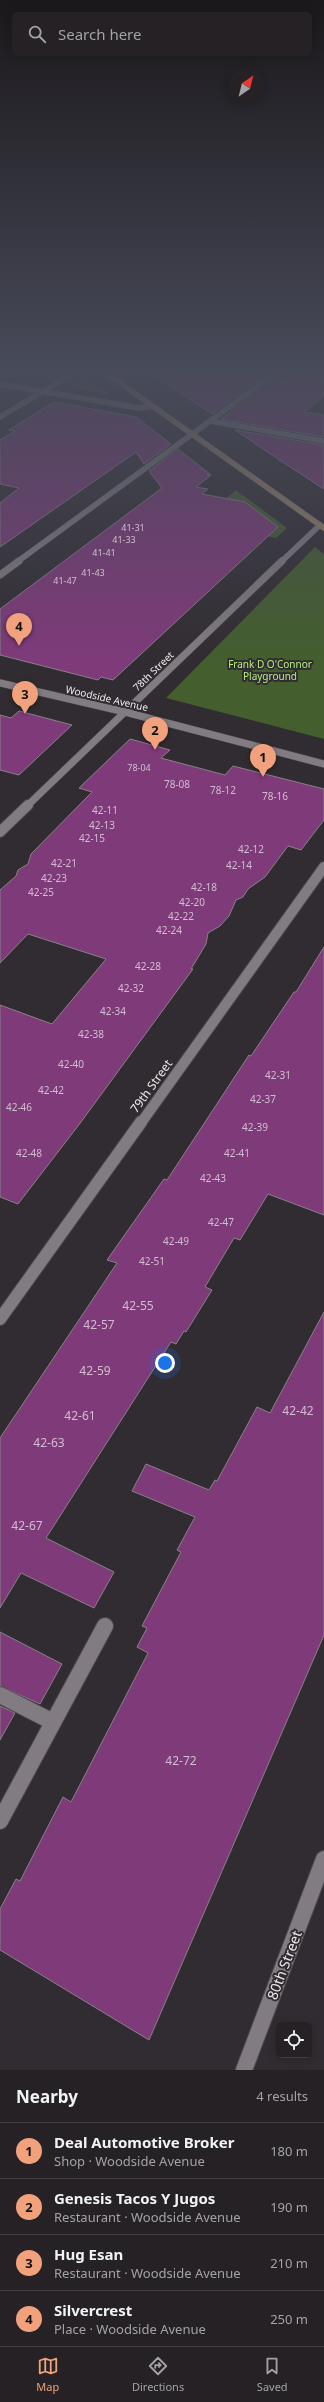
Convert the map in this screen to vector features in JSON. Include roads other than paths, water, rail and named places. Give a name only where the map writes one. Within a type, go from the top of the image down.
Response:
[{"type":"main road","points":[[245,472],[322,526]]},
{"type":"street","points":[[0,575],[141,472]]},
{"type":"street","name":"78th Street","points":[[0,832],[322,526]]},
{"type":"street","name":"Woodside Avenue","points":[[0,683],[125,712],[324,764]]},
{"type":"street","name":"79th Street","points":[[0,1319],[324,867]]},
{"type":"street","points":[[0,1821],[105,1626]]},
{"type":"street","points":[[0,1695],[53,1722]]},
{"type":"street","name":"80th Street","points":[[244,2070],[324,1860]]},
{"type":"place","name":"Silvercrest","points":[[19,646]]},
{"type":"place","name":"Hug Esan","points":[[25,714]]},
{"type":"place","name":"Genesis Tacos Y Jugos","points":[[155,750]]},
{"type":"place","name":"Deal Automotive Broker","points":[[263,777]]},
{"type":"park label","name":"Frank D O'Connor Playground","points":[[270,670]]}]
